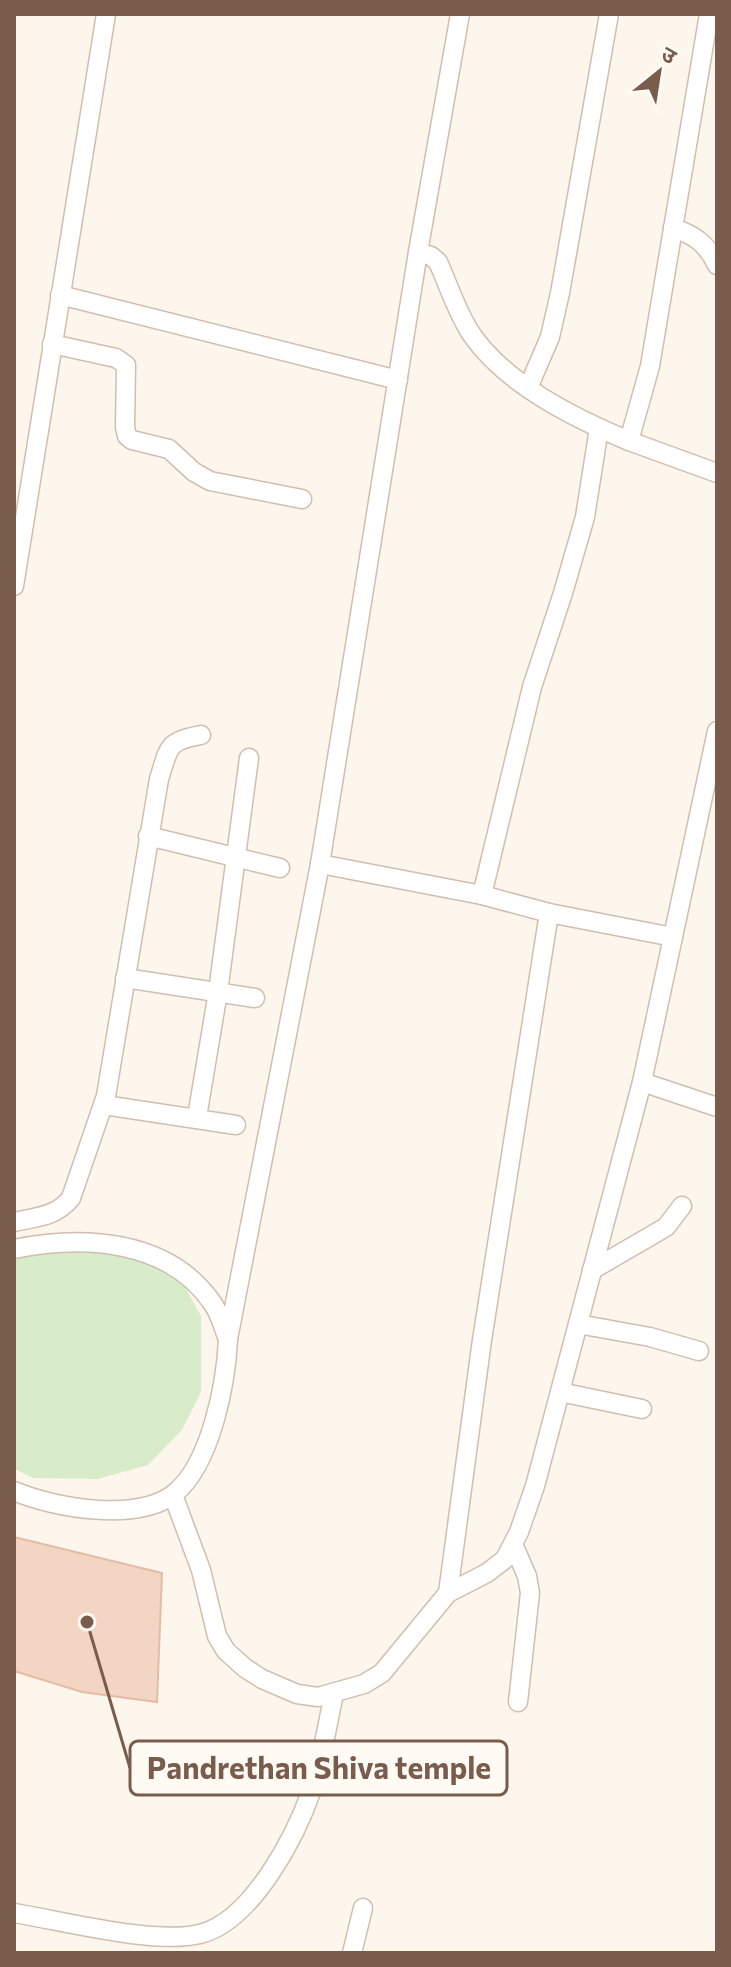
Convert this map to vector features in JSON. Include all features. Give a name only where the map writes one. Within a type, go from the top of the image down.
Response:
[{"type":"street","points":[[14,586],[106,14]]},
{"type":"street","points":[[14,1491],[62,1506],[93,1510],[145,1506],[173,1495],[202,1456],[222,1386],[228,1339],[320,864],[418,252],[460,14]]},
{"type":"street","points":[[528,388],[550,337],[557,309],[609,14]]},
{"type":"street","points":[[629,441],[650,366],[709,14]]},
{"type":"street","points":[[673,228],[702,242],[717,265]]},
{"type":"street","points":[[418,252],[438,262],[472,334],[489,354],[528,388],[599,428],[717,473]]},
{"type":"street","points":[[60,295],[398,380]]},
{"type":"street","points":[[52,344],[116,358],[126,365],[126,432],[132,440],[169,449],[194,472],[210,481],[302,499]]},
{"type":"street","points":[[482,895],[532,687],[585,517],[599,428]]},
{"type":"street","points":[[173,1495],[201,1570],[217,1636],[226,1651],[262,1679],[297,1694],[318,1697],[334,1694],[364,1684],[382,1673],[448,1593],[487,1573],[505,1559],[535,1486],[642,1082],[717,731]]},
{"type":"street","points":[[14,1222],[53,1214],[71,1198],[104,1105],[159,779],[168,751],[181,738],[201,735]]},
{"type":"street","points":[[197,1117],[218,992],[249,758]]},
{"type":"street","points":[[148,836],[280,868]]},
{"type":"street","points":[[320,864],[482,895],[549,913],[673,937]]},
{"type":"street","points":[[448,1593],[482,1340],[549,913]]},
{"type":"street","points":[[125,978],[255,998]]},
{"type":"street","points":[[642,1082],[717,1107]]},
{"type":"street","points":[[104,1105],[236,1125]]},
{"type":"street","points":[[592,1270],[666,1227],[682,1206]]},
{"type":"street","points":[[14,1249],[53,1241],[108,1243],[157,1257],[190,1278],[204,1292],[215,1308],[228,1339]]},
{"type":"street","points":[[578,1324],[650,1337],[699,1351]]},
{"type":"street","points":[[560,1392],[642,1409]]},
{"type":"street","points":[[513,1544],[527,1576],[530,1593],[518,1702]]},
{"type":"street","points":[[14,1913],[154,1936],[200,1934],[230,1919],[257,1890],[304,1810],[313,1786],[334,1694]]},
{"type":"street","points":[[352,1953],[363,1908]]},
{"type":"green space","points":[[46,1250],[129,1252],[180,1278],[201,1316],[201,1392],[182,1430],[148,1465],[98,1479],[34,1478],[14,1469],[14,1256]]},
{"type":"building","points":[[14,1537],[162,1573],[157,1702],[82,1692],[14,1671]]},
{"type":"place","name":"Pandrethan Shiva temple","points":[[87,1622]]}]
